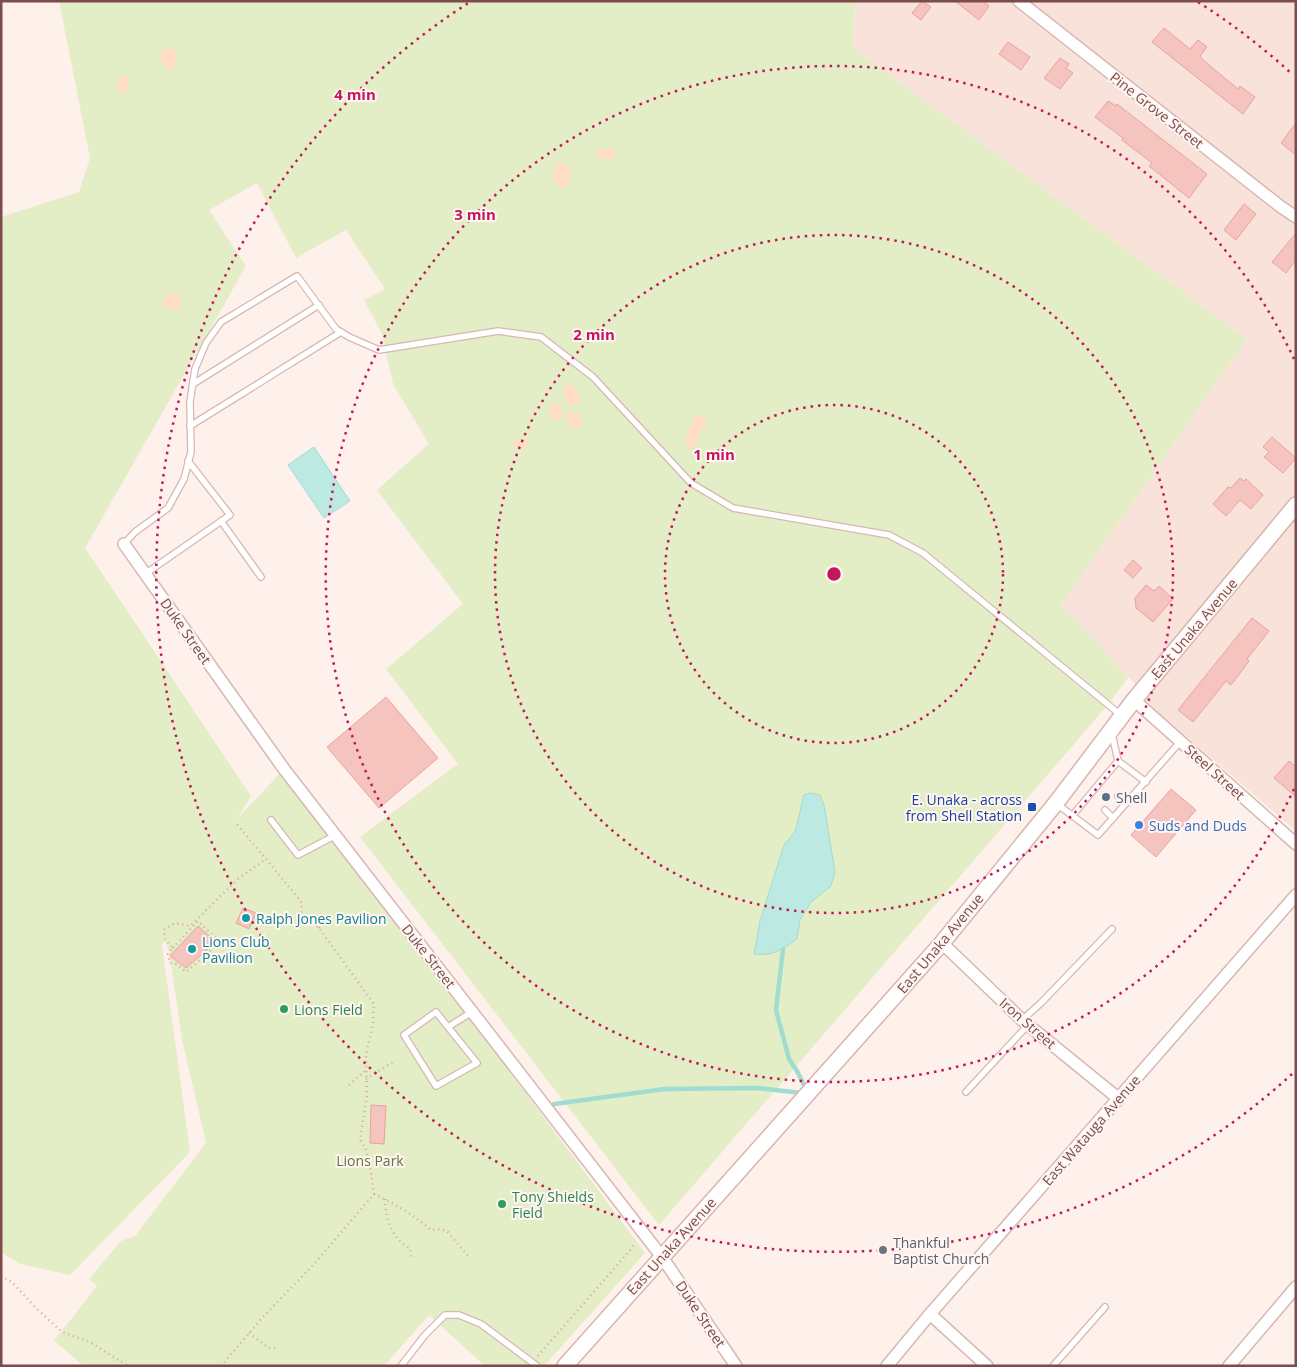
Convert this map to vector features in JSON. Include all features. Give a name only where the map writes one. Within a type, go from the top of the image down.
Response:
[{"type":"main road","name":"East Unaka Avenue","points":[[565,1366],[942,943],[1056,803],[1134,700],[1296,505]]},
{"type":"street","name":"Pine Grove Street","points":[[1019,1],[1273,201],[1296,217]]},
{"type":"street","name":"Duke Street","points":[[124,544],[284,768],[662,1258],[736,1366]]},
{"type":"street","name":"Steel Street","points":[[1134,700],[1296,844]]},
{"type":"street","name":"East Watauga Avenue","points":[[887,1366],[930,1314],[1296,895]]},
{"type":"street","name":"Iron Street","points":[[942,943],[1025,1022],[1119,1099]]},
{"type":"street","points":[[1229,1366],[1296,1286]]},
{"type":"street","points":[[930,1314],[987,1366]]},
{"type":"lane","points":[[124,544],[135,532],[168,508],[184,479],[191,452],[190,402],[196,369],[206,343],[221,322],[297,276],[336,329],[379,350],[498,331],[541,337],[593,377],[691,483],[733,508],[889,535],[923,553],[1122,716]]},
{"type":"lane","points":[[193,384],[319,305]]},
{"type":"lane","points":[[190,426],[341,332]]},
{"type":"lane","points":[[146,574],[230,514],[188,461]]},
{"type":"lane","points":[[221,521],[261,577]]},
{"type":"lane","points":[[1111,730],[1118,761],[1146,782]]},
{"type":"lane","points":[[1056,803],[1098,836],[1180,742]]},
{"type":"lane","points":[[1072,816],[1091,797],[1101,780],[1118,761]]},
{"type":"lane","points":[[1101,780],[1106,785]]},
{"type":"lane","points":[[1118,796],[1126,803]]},
{"type":"lane","points":[[1105,810],[1113,818]]},
{"type":"lane","points":[[271,820],[298,855],[336,836]]},
{"type":"lane","points":[[966,1092],[1025,1022],[1112,929]]},
{"type":"lane","points":[[436,1012],[448,1027],[477,1063],[436,1086],[404,1035],[436,1012]]},
{"type":"lane","points":[[448,1027],[472,1012]]},
{"type":"lane","points":[[1053,1366],[1105,1307]]},
{"type":"lane","points":[[401,1366],[426,1335],[445,1316],[459,1314],[480,1324],[535,1364]]},
{"type":"path","points":[[221,1366],[249,1333],[315,1263],[374,1194],[366,1150],[360,1139],[367,1096],[366,1055],[373,1023],[374,1004],[319,928],[313,923],[306,922],[301,917],[302,904],[235,822]]},
{"type":"path","points":[[173,948],[165,939],[164,930],[174,923],[190,926],[239,878],[266,859]]},
{"type":"path","points":[[319,928],[320,913]]},
{"type":"path","points":[[198,922],[220,942],[186,972],[176,964],[170,963],[168,954],[173,948],[198,922]]},
{"type":"path","points":[[366,1079],[393,1062]]},
{"type":"path","points":[[349,1084],[366,1070]]},
{"type":"path","points":[[374,1194],[421,1221],[431,1230],[447,1231],[468,1256]]},
{"type":"path","points":[[385,1199],[389,1223],[397,1239],[410,1249],[411,1257]]},
{"type":"path","points":[[535,1364],[632,1249],[636,1241]]},
{"type":"path","points":[[1,1276],[12,1282],[62,1332],[90,1342],[128,1366]]},
{"type":"path","points":[[249,1333],[269,1348],[276,1348]]},
{"type":"shaded area","points":[[855,1],[1296,1],[1296,831],[1151,706],[1129,677],[1061,605],[1247,339],[853,48]]},
{"type":"green space","name":"Lions Park","points":[[59,1],[855,1],[853,48],[1247,339],[1061,605],[1129,677],[1100,714],[659,1225],[360,837],[458,764],[386,669],[463,604],[377,490],[429,444],[393,384],[382,334],[364,300],[385,289],[346,230],[296,258],[257,183],[209,210],[246,266],[85,548],[251,796],[237,819],[284,769],[645,1253],[544,1366],[485,1366],[429,1315],[384,1366],[84,1366],[54,1341],[97,1286],[89,1279],[121,1241],[135,1236],[206,1143],[182,1039],[170,956],[165,939],[162,945],[190,1152],[70,1275],[20,1264],[1,1252],[1,217],[79,192],[90,158]]},
{"type":"sand","points":[[165,48],[174,49],[177,58],[175,67],[168,69],[163,66],[161,57]]},
{"type":"sand","points":[[126,74],[129,81],[127,91],[122,92],[117,88],[118,80]]},
{"type":"sand","points":[[613,148],[616,155],[614,157],[602,159],[597,157],[596,152],[602,149]]},
{"type":"sand","points":[[558,162],[567,166],[571,172],[566,188],[561,188],[554,183],[552,177]]},
{"type":"sand","points":[[174,293],[181,297],[179,308],[174,311],[172,308],[166,309],[162,303],[167,294],[172,295]]},
{"type":"sand","points":[[568,384],[575,387],[579,396],[578,403],[573,406],[567,404],[563,394],[565,386]]},
{"type":"sand","points":[[560,403],[562,409],[561,419],[557,421],[551,417],[549,408],[552,404]]},
{"type":"sand","points":[[572,411],[580,415],[582,422],[580,428],[572,427],[568,424],[566,413]]},
{"type":"sand","points":[[698,414],[706,418],[706,424],[700,432],[699,441],[691,449],[685,444],[685,441],[693,418]]},
{"type":"sand","points":[[517,437],[529,441],[529,446],[518,450],[514,449],[513,443]]},
{"type":"water","points":[[314,447],[350,501],[324,518],[288,465]]},
{"type":"water","points":[[810,793],[820,795],[824,805],[835,872],[831,886],[811,902],[800,920],[797,939],[777,951],[767,954],[754,954],[760,921],[784,845],[795,832],[804,795]]},
{"type":"building","points":[[922,1],[931,7],[921,20],[912,13]]},
{"type":"building","points":[[955,1],[983,1],[989,6],[979,20]]},
{"type":"building","points":[[1164,28],[1190,49],[1198,40],[1207,47],[1200,56],[1203,60],[1238,89],[1240,86],[1255,97],[1243,114],[1152,42]]},
{"type":"building","points":[[1008,42],[1030,57],[1021,70],[999,54]]},
{"type":"building","points":[[1060,58],[1069,64],[1066,68],[1073,73],[1060,89],[1044,78]]},
{"type":"building","points":[[1108,101],[1116,106],[1117,104],[1207,174],[1189,198],[1149,166],[1152,163],[1122,140],[1123,138],[1095,117]]},
{"type":"building","points":[[1296,123],[1296,155],[1281,143]]},
{"type":"building","points":[[1244,204],[1256,214],[1236,240],[1224,230]]},
{"type":"building","points":[[1296,233],[1296,260],[1286,273],[1272,262]]},
{"type":"building","points":[[1272,437],[1296,458],[1283,473],[1264,457],[1269,452],[1263,447]]},
{"type":"building","points":[[1240,478],[1244,481],[1246,479],[1263,495],[1251,509],[1240,500],[1226,516],[1213,504],[1228,487],[1231,488]]},
{"type":"building","points":[[1133,560],[1142,568],[1133,578],[1124,570]]},
{"type":"building","points":[[1146,585],[1154,591],[1159,586],[1173,599],[1153,622],[1136,608],[1135,598]]},
{"type":"building","points":[[1252,618],[1269,631],[1247,659],[1249,661],[1231,685],[1226,681],[1193,722],[1178,710]]},
{"type":"building","points":[[386,697],[438,758],[379,808],[327,747]]},
{"type":"building","points":[[1289,761],[1296,767],[1296,797],[1274,778]]},
{"type":"building","points":[[1171,789],[1196,810],[1156,857],[1131,835]]},
{"type":"building","name":"Ralph Jones Pavilion","points":[[243,908],[256,913],[249,929],[236,923]]},
{"type":"building","name":"Lions Club Pavilion","points":[[198,926],[216,942],[186,968],[170,956]]},
{"type":"building","points":[[371,1105],[386,1106],[384,1144],[370,1143]]},
{"type":"waterway","points":[[783,949],[776,1010],[789,1059],[807,1091]]},
{"type":"waterway","points":[[554,1104],[665,1089],[757,1088],[802,1093]]},
{"type":"place","name":"Shell","points":[[1106,797]]},
{"type":"place","name":"E. Unaka - across from Shell Station","points":[[1032,807]]},
{"type":"place","name":"Suds and Duds","points":[[1139,825]]},
{"type":"place","name":"Ralph Jones Pavilion","points":[[246,918]]},
{"type":"place","name":"Lions Club Pavilion","points":[[192,949]]},
{"type":"place","name":"Lions Field","points":[[284,1009]]},
{"type":"place","name":"Tony Shields Field","points":[[502,1204]]},
{"type":"place","name":"Thankful Baptist Church","points":[[883,1250]]}]
